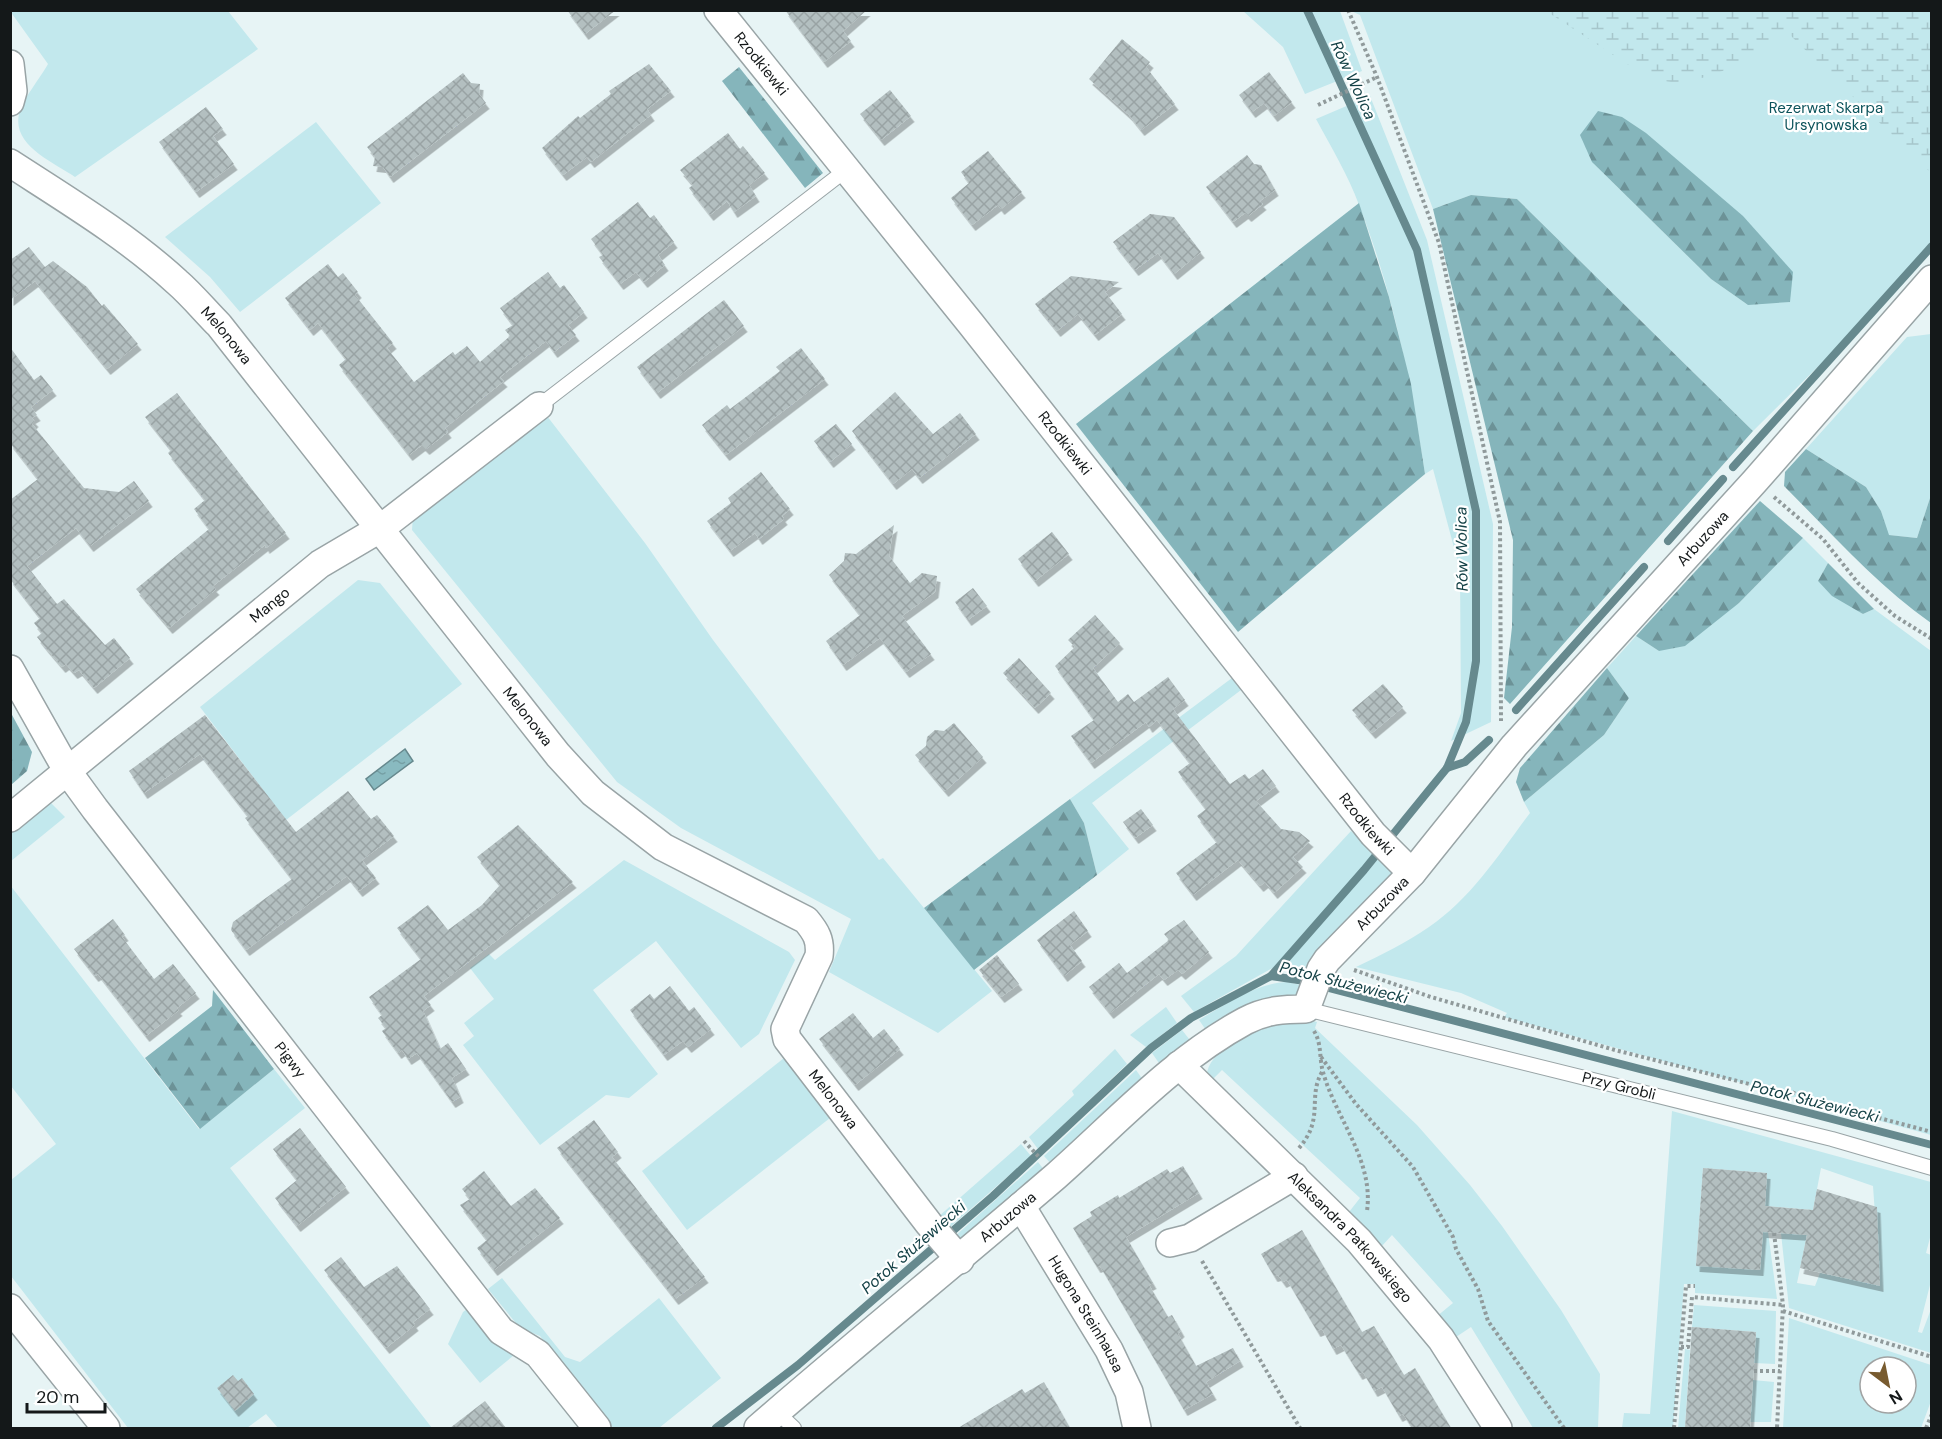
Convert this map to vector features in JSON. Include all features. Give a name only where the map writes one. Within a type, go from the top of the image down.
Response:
[{"type":"street","name":"Rzodkiewki","points":[[718,10],[1373,834],[1407,869]]},
{"type":"street","points":[[10,64],[13,91],[10,102]]},
{"type":"street","name":"Melonowa","points":[[10,163],[84,212],[176,281],[219,325],[558,755],[593,793],[663,847],[806,920],[814,930],[820,946],[819,956],[784,1029],[787,1039],[928,1224],[957,1257]]},
{"type":"street","name":"Arbuzowa","points":[[776,1423],[957,1257],[1021,1206],[1179,1065],[1206,1045],[1260,1013],[1276,1009],[1309,1011],[1321,969],[1514,746],[1755,481],[1932,279]]},
{"type":"street","name":"Mango","points":[[10,818],[320,564],[381,528],[539,406]]},
{"type":"street","name":"Pigwy","points":[[10,669],[68,772],[501,1331],[538,1354],[597,1428]]},
{"type":"street","name":"Aleksandra Patkowskiego","points":[[1179,1065],[1359,1241],[1441,1339],[1498,1428]]},
{"type":"street","points":[[1180,1241],[1294,1176]]},
{"type":"street","name":"Hugona Steinhausa","points":[[1021,1206],[1109,1350],[1129,1392],[1137,1428]]},
{"type":"street","points":[[10,1308],[106,1428]]},
{"type":"lane","points":[[539,406],[846,170]]},
{"type":"lane","name":"Przy Grobli","points":[[1309,1011],[1832,1139],[1932,1168]]},
{"type":"path","points":[[1347,10],[1377,77],[1439,243],[1500,522],[1501,722],[1514,746]]},
{"type":"path","points":[[1318,105],[1377,77]]},
{"type":"path","points":[[1755,481],[1823,539],[1858,583],[1895,616],[1932,639]]},
{"type":"path","points":[[1321,969],[1342,967],[1431,997],[1615,1050],[1781,1092],[1790,1090],[1804,1098],[1932,1132]]},
{"type":"path","points":[[1309,1011],[1323,1071],[1367,1175],[1369,1203],[1359,1241]]},
{"type":"path","points":[[1321,1057],[1356,1104],[1413,1167],[1454,1237],[1456,1250],[1479,1289],[1488,1322],[1564,1428]]},
{"type":"path","points":[[1303,1144],[1311,1133],[1316,1109],[1316,1083],[1323,1071]]},
{"type":"path","points":[[1024,1141],[1028,1146]]},
{"type":"path","points":[[1774,1233],[1783,1305],[1777,1428]]},
{"type":"path","points":[[1180,1241],[1300,1428]]},
{"type":"path","points":[[1674,1428],[1686,1286],[1695,1286]]},
{"type":"path","points":[[1681,1347],[1688,1347],[1692,1297],[1783,1305]]},
{"type":"path","points":[[1783,1311],[1932,1357]]},
{"type":"path","points":[[1754,1371],[1780,1371]]},
{"type":"path","points":[[1926,1428],[1932,1414]]},
{"type":"green space","points":[[10,11],[228,11],[258,49],[75,177],[36,152],[22,135],[18,125],[21,108],[48,64]]},
{"type":"green space","points":[[1243,11],[1340,11],[1362,71],[1305,94],[1283,47]]},
{"type":"green space","name":"Rezerwat Skarpa Ursynowska","points":[[1351,11],[1931,11],[1931,245],[1871,314],[1753,431],[1517,199],[1471,195],[1433,209],[1360,15]],"holes":[[[1592,162],[1748,305],[1711,279]]]},
{"type":"green space","points":[[1546,11],[1931,11],[1931,173],[1788,33],[1747,62],[1706,77],[1678,83],[1650,79]]},
{"type":"green space","points":[[739,67],[823,173],[805,188],[722,81]]},
{"type":"green space","points":[[1370,96],[1427,240],[1493,524],[1491,722],[1451,741],[1461,713],[1460,570],[1433,469],[1425,474],[1400,338],[1382,271],[1355,194],[1316,119]]},
{"type":"green space","points":[[1598,111],[1622,117],[1646,133],[1743,216],[1793,272],[1790,302],[1748,305],[1711,279],[1592,162],[1580,135]]},
{"type":"green space","points":[[316,122],[381,203],[240,312],[210,277],[165,237]]},
{"type":"green space","points":[[1471,195],[1517,199],[1753,431],[1510,704],[1504,698],[1512,627],[1513,540],[1433,209]]},
{"type":"green space","points":[[1359,203],[1389,297],[1411,384],[1425,474],[1238,632],[1076,424]]},
{"type":"green space","points":[[1931,334],[1931,495],[1917,538],[1888,535],[1881,511],[1866,487],[1806,449],[1907,337]]},
{"type":"green space","points":[[547,416],[645,543],[713,640],[879,860],[883,858],[992,991],[938,1033],[829,972],[851,919],[681,828],[617,782],[412,530],[413,516]]},
{"type":"green space","points":[[1806,449],[1866,487],[1881,511],[1889,535],[1917,538],[1931,495],[1931,623],[1873,575],[1784,486],[1785,472]]},
{"type":"green space","points":[[1760,501],[1803,538],[1739,603],[1685,646],[1659,651],[1636,636]]},
{"type":"green space","points":[[1803,538],[1828,563],[1818,581],[1863,614],[1874,609],[1931,651],[1931,1135],[1504,1017],[1507,1013],[1461,993],[1356,967],[1420,933],[1458,903],[1484,874],[1530,813],[1524,802],[1604,735],[1629,698],[1607,668],[1636,636],[1659,651],[1739,603]]},
{"type":"green space","points":[[1828,563],[1874,609],[1863,614],[1832,596],[1818,581]]},
{"type":"green space","points":[[358,580],[380,583],[462,684],[286,820],[200,707]]},
{"type":"green space","points":[[1607,668],[1629,698],[1604,735],[1524,802],[1516,782],[1520,768]]},
{"type":"green space","points":[[1232,678],[1241,690],[1092,803],[1129,849],[1097,875],[1084,823],[1070,799]]},
{"type":"green space","points":[[11,713],[32,752],[27,771],[11,785]]},
{"type":"green space","points":[[1070,799],[1084,823],[1097,875],[974,970],[924,908]]},
{"type":"green space","points":[[49,801],[65,817],[11,861],[11,831]]},
{"type":"green space","points":[[1351,831],[1376,853],[1278,965],[1194,1012],[1181,996],[1236,956]]},
{"type":"green space","points":[[1380,857],[1391,868],[1391,881],[1307,964],[1303,977],[1285,970],[1282,966]]},
{"type":"green space","points":[[624,860],[789,952],[795,960],[759,1034],[741,1048],[656,941],[593,990],[658,1074],[629,1098],[606,1095],[540,1145],[463,1045],[474,1036],[464,1023],[494,999],[470,968],[489,954],[495,960]]},
{"type":"green space","points":[[10,885],[199,1129],[274,1069],[305,1108],[230,1168],[432,1428],[278,1428],[266,1414],[247,1428],[128,1428],[11,1276],[11,1180],[56,1144],[11,1086]]},
{"type":"green space","points":[[1287,982],[1301,985],[1299,994],[1208,1033],[1199,1020],[1253,990]]},
{"type":"green space","points":[[213,990],[274,1069],[200,1129],[145,1058],[212,1006]]},
{"type":"green space","points":[[1166,1007],[1177,1023],[1146,1047],[1130,1035]]},
{"type":"green space","points":[[1309,1020],[1317,1022],[1315,1028],[1417,1125],[1470,1185],[1502,1226],[1561,1310],[1600,1374],[1598,1428],[1533,1428],[1471,1327],[1453,1339],[1436,1317],[1453,1303],[1392,1235],[1381,1247],[1349,1212],[1360,1198],[1222,1070],[1211,1081],[1207,1077],[1208,1068],[1214,1059],[1244,1034],[1276,1022]]},
{"type":"green space","points":[[1182,1030],[1193,1044],[1161,1066],[1152,1053]]},
{"type":"green space","points":[[1115,1049],[1127,1064],[1038,1149],[1029,1137],[1074,1095],[1072,1091]]},
{"type":"green space","points":[[784,1058],[830,1118],[687,1230],[642,1171]]},
{"type":"green space","points":[[1136,1070],[1143,1080],[1052,1165],[1044,1156]]},
{"type":"green space","points":[[1672,1111],[1931,1182],[1931,1234],[1926,1253],[1931,1255],[1931,1281],[1918,1332],[1922,1333],[1931,1309],[1931,1353],[1789,1308],[1781,1233],[1807,1235],[1797,1283],[1815,1286],[1820,1273],[1880,1285],[1873,1186],[1821,1168],[1813,1210],[1765,1206],[1767,1173],[1703,1168],[1696,1265],[1760,1270],[1763,1232],[1768,1232],[1777,1299],[1695,1293],[1695,1284],[1684,1284],[1673,1428],[1622,1428],[1624,1413],[1650,1414]]},
{"type":"green space","points":[[1021,1144],[1031,1156],[948,1229],[938,1217]]},
{"type":"green space","points":[[1038,1162],[1045,1171],[962,1245],[954,1237]]},
{"type":"green space","points":[[502,1278],[565,1357],[580,1362],[659,1298],[721,1378],[659,1428],[613,1428],[540,1336],[520,1328],[488,1289]]},
{"type":"green space","points":[[1694,1305],[1776,1311],[1775,1364],[1754,1363],[1756,1332],[1692,1327]]},
{"type":"green space","points":[[470,1307],[519,1351],[480,1383],[448,1344],[463,1312]]},
{"type":"green space","points":[[1789,1318],[1901,1355],[1858,1355],[1858,1415],[1918,1415],[1918,1361],[1931,1365],[1931,1401],[1921,1428],[1783,1428]]},
{"type":"green space","points":[[1685,1349],[1690,1350],[1685,1428],[1678,1428]]},
{"type":"green space","points":[[1753,1380],[1774,1382],[1771,1422],[1750,1422]]},
{"type":"water","points":[[405,749],[413,761],[374,790],[366,779]]},
{"type":"building","points":[[567,10],[616,10],[585,34]]},
{"type":"building","points":[[785,10],[867,10],[843,31],[851,41],[824,62]]},
{"type":"building","points":[[1122,39],[1150,62],[1146,67],[1175,104],[1141,130],[1129,115],[1089,79]]},
{"type":"building","points":[[649,64],[671,91],[647,109],[651,115],[591,162],[587,157],[563,175],[542,148],[578,116],[580,118],[611,94],[609,91]]},
{"type":"building","points":[[1269,72],[1292,102],[1274,116],[1264,103],[1252,112],[1239,95]]},
{"type":"building","points":[[463,73],[471,83],[480,84],[479,94],[486,103],[390,177],[383,167],[373,166],[375,157],[367,147]]},
{"type":"building","points":[[890,90],[911,116],[881,140],[860,114]]},
{"type":"building","points":[[206,107],[223,129],[213,136],[234,164],[196,192],[159,142]]},
{"type":"building","points":[[728,133],[740,149],[743,146],[765,173],[749,185],[756,196],[734,212],[727,201],[710,215],[689,188],[693,185],[680,170]]},
{"type":"building","points":[[988,151],[1022,192],[1001,209],[998,205],[972,225],[951,198],[969,183],[961,172]]},
{"type":"building","points":[[1247,155],[1254,164],[1261,165],[1275,190],[1260,201],[1263,204],[1248,216],[1245,213],[1233,222],[1206,187]]},
{"type":"building","points":[[638,202],[650,218],[654,215],[674,242],[658,255],[665,265],[644,282],[636,272],[620,284],[599,257],[603,255],[591,239]]},
{"type":"building","points":[[1150,214],[1174,217],[1201,252],[1174,274],[1158,253],[1135,270],[1113,242]]},
{"type":"building","points":[[29,247],[45,267],[53,261],[87,287],[138,344],[107,369],[35,281],[10,300],[10,260]]},
{"type":"building","points":[[328,264],[338,277],[343,273],[358,292],[355,295],[393,343],[387,348],[414,382],[453,352],[455,355],[467,346],[480,362],[510,336],[505,330],[513,325],[500,308],[548,272],[560,288],[564,285],[584,312],[568,325],[576,335],[554,352],[546,341],[500,377],[504,381],[445,428],[448,432],[426,449],[422,445],[409,455],[339,365],[346,359],[318,323],[310,330],[285,298]]},
{"type":"building","points":[[1071,276],[1119,282],[1105,292],[1122,314],[1095,335],[1078,314],[1057,331],[1035,304]]},
{"type":"building","points":[[724,300],[744,326],[657,393],[637,367]]},
{"type":"building","points":[[10,347],[34,380],[41,375],[53,390],[31,407],[37,415],[32,418],[35,421],[32,424],[84,488],[119,492],[134,481],[149,501],[90,546],[76,528],[27,566],[57,604],[64,599],[105,645],[114,638],[130,658],[94,688],[79,670],[74,673],[66,664],[62,667],[37,637],[42,633],[34,623],[40,618],[10,579],[10,500],[38,479],[10,443]]},
{"type":"building","points":[[801,348],[825,379],[726,455],[702,425],[727,405],[730,409],[780,371],[776,367]]},
{"type":"building","points":[[895,392],[933,434],[960,413],[976,434],[919,478],[912,469],[893,484],[852,431]]},
{"type":"building","points":[[177,393],[286,533],[266,548],[265,545],[213,586],[216,589],[169,628],[136,589],[209,529],[194,509],[205,500],[168,453],[171,450],[145,417]]},
{"type":"building","points":[[836,424],[852,444],[830,462],[814,441]]},
{"type":"building","points":[[761,472],[790,509],[782,516],[784,519],[759,539],[755,533],[730,551],[707,521],[731,503],[728,498]]},
{"type":"building","points":[[894,525],[889,556],[910,583],[922,573],[937,576],[935,592],[902,616],[931,654],[906,672],[880,638],[843,665],[826,641],[860,615],[829,575],[844,561],[845,553],[856,554]]},
{"type":"building","points":[[1052,532],[1069,554],[1035,581],[1018,559]]},
{"type":"building","points":[[973,588],[987,606],[968,620],[955,602]]},
{"type":"building","points":[[1095,615],[1120,643],[1093,668],[1118,702],[1128,694],[1134,702],[1168,677],[1185,700],[1173,709],[1230,784],[1245,774],[1249,779],[1263,769],[1276,786],[1256,801],[1281,829],[1299,832],[1310,841],[1293,857],[1303,867],[1274,893],[1265,882],[1260,886],[1238,860],[1193,895],[1176,873],[1217,842],[1197,816],[1206,809],[1178,772],[1190,763],[1157,720],[1149,727],[1146,722],[1091,763],[1071,736],[1094,720],[1055,666],[1075,647],[1068,640]]},
{"type":"building","points":[[1019,658],[1051,693],[1035,708],[1003,673]]},
{"type":"building","points":[[1383,684],[1403,707],[1372,733],[1352,710]]},
{"type":"building","points":[[205,715],[296,832],[348,791],[371,819],[377,815],[394,836],[362,860],[376,878],[359,891],[347,876],[246,950],[231,930],[233,922],[292,879],[245,818],[248,816],[200,754],[144,793],[129,771]]},
{"type":"building","points":[[954,723],[983,757],[945,791],[915,755],[926,746],[927,737],[935,730],[944,731]]},
{"type":"building","points":[[1141,809],[1153,825],[1135,838],[1123,822]]},
{"type":"building","points":[[518,825],[573,882],[424,996],[431,1005],[423,1011],[440,1049],[448,1043],[466,1069],[452,1078],[460,1097],[452,1102],[417,1053],[408,1059],[402,1050],[398,1053],[382,1031],[386,1028],[378,1018],[382,1015],[369,997],[421,959],[397,928],[428,905],[448,930],[482,905],[500,885],[477,857]]},
{"type":"building","points":[[1074,911],[1088,931],[1070,945],[1082,961],[1064,976],[1037,940]]},
{"type":"building","points":[[113,919],[125,935],[122,937],[154,979],[173,964],[196,993],[177,1008],[179,1010],[146,1036],[98,974],[95,976],[74,949]]},
{"type":"building","points":[[1184,920],[1209,952],[1182,974],[1178,970],[1164,980],[1159,974],[1110,1013],[1089,987],[1119,963],[1127,973],[1169,940],[1164,934]]},
{"type":"building","points":[[997,955],[1019,984],[1001,997],[979,970]]},
{"type":"building","points":[[670,986],[689,1011],[694,1007],[711,1029],[688,1047],[683,1041],[664,1055],[630,1010],[650,994],[654,999]]},
{"type":"building","points":[[853,1013],[873,1038],[884,1029],[900,1049],[855,1085],[819,1039]]},
{"type":"building","points":[[594,1120],[618,1152],[612,1157],[705,1277],[675,1299],[557,1148]]},
{"type":"building","points":[[300,1128],[346,1187],[297,1226],[275,1198],[297,1180],[273,1149]]},
{"type":"building","points":[[1183,1166],[1199,1193],[1126,1237],[1153,1283],[1149,1285],[1168,1317],[1172,1315],[1181,1331],[1178,1334],[1196,1366],[1233,1348],[1240,1361],[1206,1382],[1213,1394],[1184,1410],[1100,1266],[1097,1267],[1073,1228],[1092,1216],[1090,1212],[1118,1195],[1119,1198],[1167,1169],[1170,1173]]},
{"type":"building","points":[[1703,1168],[1767,1173],[1765,1206],[1813,1210],[1817,1189],[1877,1207],[1880,1286],[1800,1268],[1807,1235],[1763,1232],[1760,1270],[1696,1266]]},
{"type":"building","points":[[484,1171],[511,1206],[535,1188],[560,1218],[494,1270],[477,1248],[487,1240],[460,1205],[470,1199],[462,1189]]},
{"type":"building","points":[[1302,1230],[1362,1332],[1374,1326],[1404,1375],[1415,1368],[1451,1428],[1412,1428],[1403,1414],[1399,1416],[1382,1387],[1374,1391],[1363,1372],[1359,1374],[1341,1345],[1333,1349],[1322,1329],[1317,1331],[1287,1280],[1283,1282],[1278,1275],[1274,1276],[1261,1254]]},
{"type":"building","points":[[341,1257],[364,1287],[397,1266],[430,1309],[413,1322],[415,1325],[386,1348],[324,1270]]},
{"type":"building","points":[[1692,1327],[1756,1332],[1750,1428],[1685,1428]]},
{"type":"building","points":[[233,1375],[238,1381],[242,1378],[254,1394],[235,1411],[217,1388]]},
{"type":"building","points":[[1044,1382],[1070,1428],[958,1428],[1022,1389],[1025,1393]]},
{"type":"building","points":[[485,1401],[506,1428],[450,1428]]},
{"type":"waterway","name":"Rów Wolica","points":[[1271,976],[1364,870],[1447,768],[1466,722],[1476,661],[1476,511],[1417,250],[1307,10]]},
{"type":"waterway","points":[[1733,467],[1932,246]]},
{"type":"waterway","points":[[1668,541],[1723,479]]},
{"type":"waterway","points":[[1516,710],[1644,567]]},
{"type":"waterway","points":[[1447,768],[1465,762],[1489,740]]},
{"type":"waterway","name":"Potok Służewiecki","points":[[716,1428],[798,1365],[993,1196],[1151,1048],[1191,1018],[1271,976],[1298,980],[1932,1145]]}]
